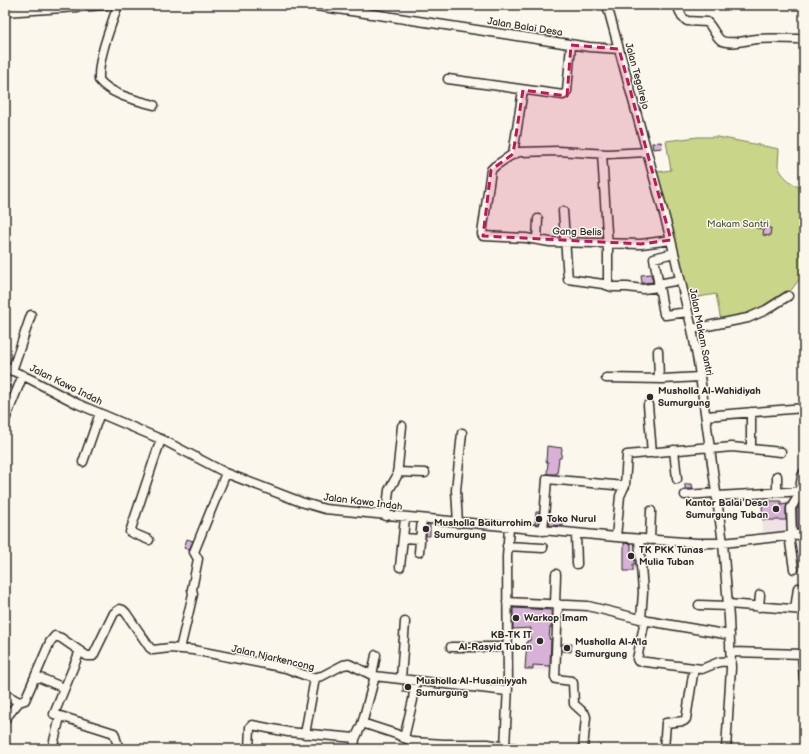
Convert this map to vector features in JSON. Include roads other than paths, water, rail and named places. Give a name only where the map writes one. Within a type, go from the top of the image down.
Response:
[{"type":"street","points":[[5,12],[106,5]]},
{"type":"street","points":[[118,5],[106,42],[99,73],[99,80],[108,88],[154,106]]},
{"type":"street","name":"Jalan Balai Desa","points":[[309,5],[571,45],[619,49]]},
{"type":"street","points":[[379,15],[380,5]]},
{"type":"street","name":"Jalan Tegalrejo","points":[[607,5],[647,152]]},
{"type":"street","points":[[677,5],[682,17],[687,21],[707,22],[714,30],[718,38],[723,42],[756,39],[804,39]]},
{"type":"street","points":[[448,79],[561,95],[566,94],[571,45]]},
{"type":"street","points":[[523,90],[513,154],[521,152],[558,151],[602,154],[647,152]]},
{"type":"street","name":"Jalan Makam Santri","points":[[647,152],[671,240],[692,329],[706,416],[723,543],[731,652],[726,749]]},
{"type":"street","name":"Gang Belis","points":[[513,154],[491,170],[482,234],[484,236],[565,242],[646,244],[671,240]]},
{"type":"street","points":[[602,154],[608,285]]},
{"type":"street","points":[[563,211],[568,279],[642,289],[680,280]]},
{"type":"street","points":[[537,240],[538,219]]},
{"type":"street","points":[[674,253],[654,258],[664,314],[688,312]]},
{"type":"street","points":[[692,329],[748,318],[766,310],[788,296]]},
{"type":"street","points":[[8,369],[31,315]]},
{"type":"street","points":[[658,351],[659,379]]},
{"type":"street","name":"Jalan Kawo Indah","points":[[8,369],[23,375],[74,402],[161,439],[226,473],[315,506],[332,510],[576,534],[705,543],[723,543],[804,534]]},
{"type":"street","points":[[5,420],[23,375]]},
{"type":"street","points":[[606,378],[628,377],[659,379],[700,377]]},
{"type":"street","points":[[648,405],[652,453]]},
{"type":"street","points":[[706,416],[804,408]]},
{"type":"street","points":[[751,412],[751,448]]},
{"type":"street","points":[[83,462],[100,413]]},
{"type":"street","points":[[386,516],[389,490],[395,480],[397,472],[402,426]]},
{"type":"street","points":[[458,523],[456,490],[462,433]]},
{"type":"street","points":[[149,540],[130,532],[161,439]]},
{"type":"street","points":[[616,537],[620,496],[625,486],[627,455],[674,450],[732,447],[781,452]]},
{"type":"street","points":[[674,450],[677,479]]},
{"type":"street","points":[[397,472],[425,473]]},
{"type":"street","points":[[794,569],[790,536],[791,508],[802,491],[802,476],[804,472]]},
{"type":"street","points":[[180,649],[193,594],[192,589],[198,559],[194,552],[226,473]]},
{"type":"street","points":[[777,476],[777,492]]},
{"type":"street","points":[[543,531],[547,479],[625,486]]},
{"type":"street","points":[[685,495],[802,491]]},
{"type":"street","points":[[650,540],[651,511]]},
{"type":"street","points":[[400,567],[405,518]]},
{"type":"street","points":[[419,552],[422,519]]},
{"type":"street","points":[[505,747],[508,691],[507,602],[509,528]]},
{"type":"street","points":[[576,534],[576,564]]},
{"type":"street","points":[[403,538],[420,539]]},
{"type":"street","points":[[639,539],[643,592],[643,619],[638,660],[704,669],[719,662],[731,661]]},
{"type":"street","points":[[508,546],[543,548]]},
{"type":"street","points":[[556,574],[555,677],[556,679],[572,681],[573,683],[574,704],[586,717],[583,749]]},
{"type":"street","points":[[795,610],[798,588]]},
{"type":"street","points":[[759,607],[760,595]]},
{"type":"street","points":[[507,602],[588,606],[643,619],[730,636]]},
{"type":"street","points":[[698,604],[804,610]]},
{"type":"street","name":"Jalan Njarkencong","points":[[80,652],[88,657],[94,655],[114,613],[120,609],[126,613],[152,650],[170,648],[180,649],[276,666],[310,678],[315,678],[349,664],[373,676],[508,691]]},
{"type":"street","points":[[401,679],[405,622]]},
{"type":"street","points":[[5,719],[19,702],[23,702],[26,699],[50,642],[54,637],[60,637],[80,652],[54,715],[114,733],[119,749]]},
{"type":"street","points":[[451,647],[508,647]]},
{"type":"street","points":[[731,652],[803,654],[804,679]]},
{"type":"street","points":[[354,749],[355,738],[362,723],[373,676],[376,654]]},
{"type":"street","points":[[664,749],[666,723],[684,721],[686,719],[694,668]]},
{"type":"street","points":[[36,676],[64,688]]},
{"type":"street","points":[[305,734],[315,678]]},
{"type":"street","points":[[404,738],[413,700],[414,681]]},
{"type":"street","points":[[5,694],[19,702]]},
{"type":"street","points":[[52,749],[60,717]]},
{"type":"street","points":[[362,723],[396,734],[410,741],[428,743],[482,744],[520,749]]},
{"type":"street","points":[[249,749],[250,727],[252,725],[305,734],[355,738]]},
{"type":"place","name":"Musholla Al-Wahidiyah Sumurgung","points":[[650,397]]},
{"type":"place","name":"Kantor Balai Desa Sumurgung Tuban","points":[[776,509]]},
{"type":"place","name":"Toko Nurul","points":[[539,519]]},
{"type":"place","name":"Musholla Baiturrohim Sumurgung","points":[[426,529]]},
{"type":"place","name":"TK PKK Tunas Mulia Tuban","points":[[631,556]]},
{"type":"place","name":"Warkop Imam","points":[[516,618]]},
{"type":"place","name":"KB-TK IT Al-Rasyid Tuban","points":[[540,641]]},
{"type":"place","name":"Musholla Al-A'la Sumurgung","points":[[567,648]]},
{"type":"place","name":"Musholla Al-Husainiyyah Sumurgung","points":[[408,687]]},
{"type":"park label","name":"Makam Santri","points":[[738,224]]}]
